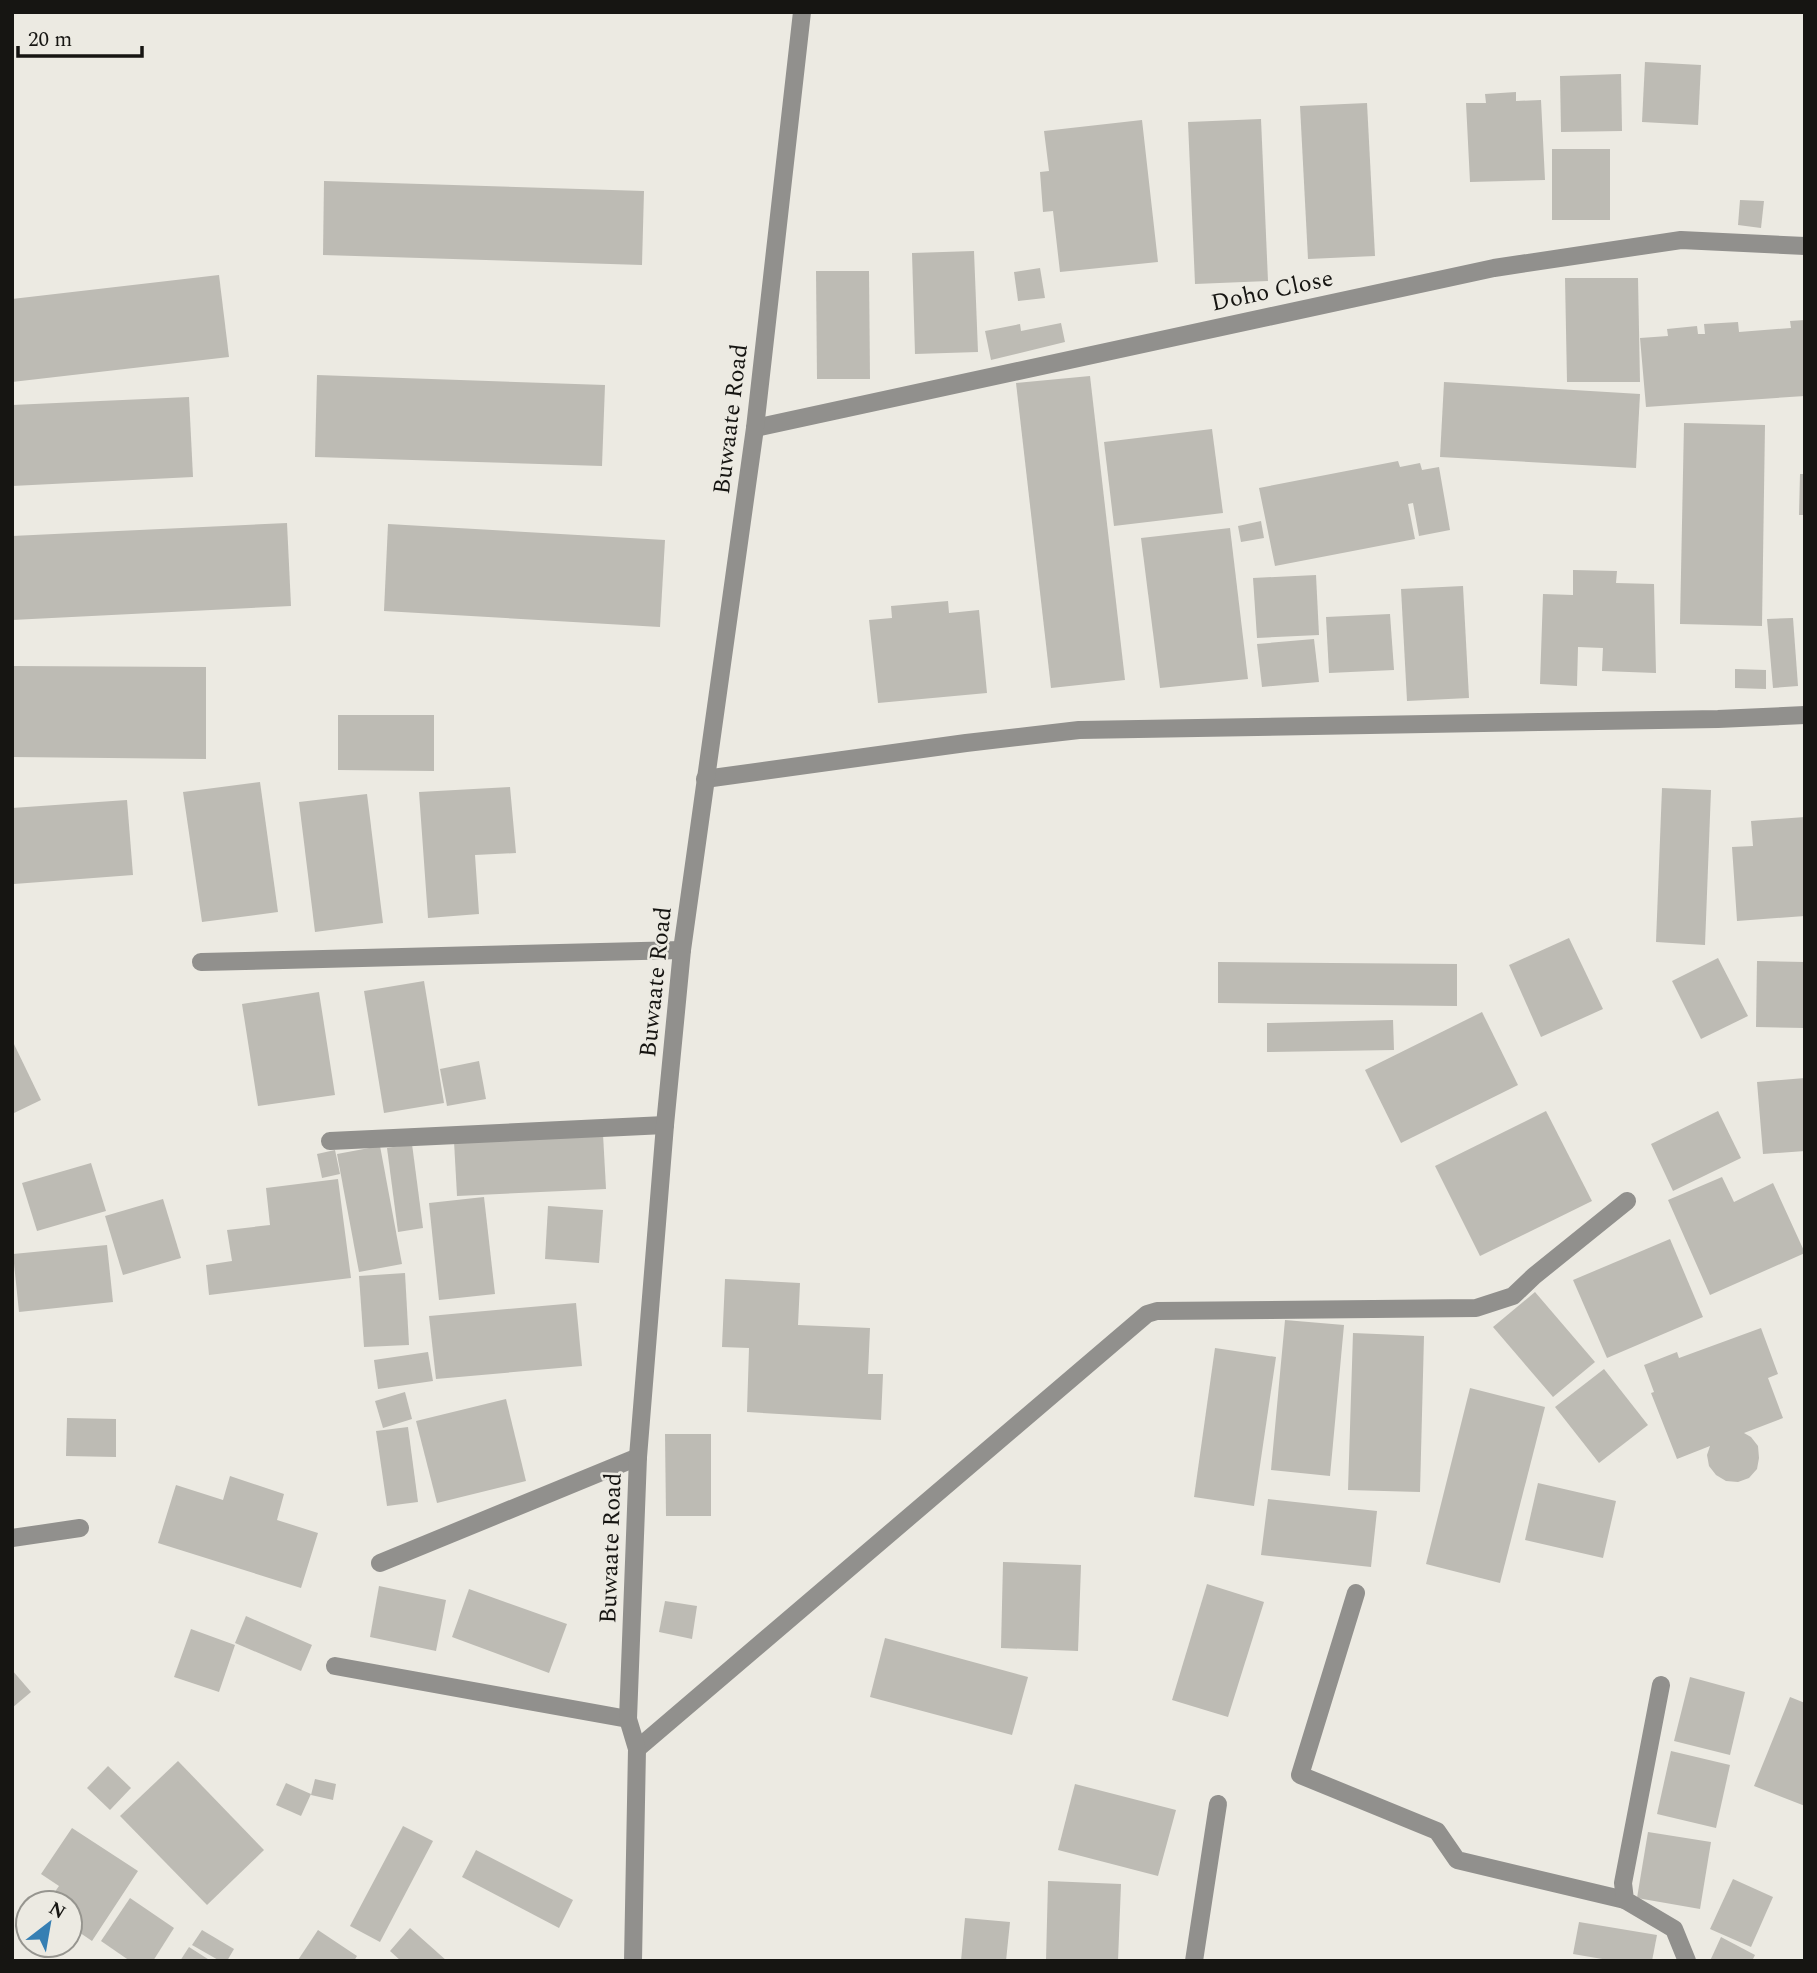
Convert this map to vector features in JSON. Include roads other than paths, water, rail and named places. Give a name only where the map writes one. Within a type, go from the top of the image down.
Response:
[{"type":"street","name":"Buwaate Road","points":[[633,1961],[636,1749],[628,1719],[638,1457],[665,1125],[682,950],[755,428],[802,12]]},
{"type":"street","name":"Doho Close","points":[[755,428],[1494,268],[1681,240],[1805,246]]},
{"type":"street","points":[[705,779],[1079,730],[1718,719],[1805,715]]},
{"type":"street","points":[[201,962],[682,950]]},
{"type":"street","points":[[330,1140],[665,1125]]},
{"type":"street","points":[[636,1749],[1147,1314],[1157,1311],[1485,1306],[1513,1296],[1627,1201]]},
{"type":"street","points":[[380,1563],[638,1457]]},
{"type":"street","points":[[12,1538],[80,1528]]},
{"type":"street","points":[[1356,1593],[1300,1775],[1437,1831],[1457,1860],[1625,1900],[1674,1929],[1687,1961]]},
{"type":"street","points":[[335,1666],[628,1719]]},
{"type":"street","points":[[1625,1900],[1623,1883],[1661,1685]]},
{"type":"street","points":[[1194,1961],[1218,1804]]}]
